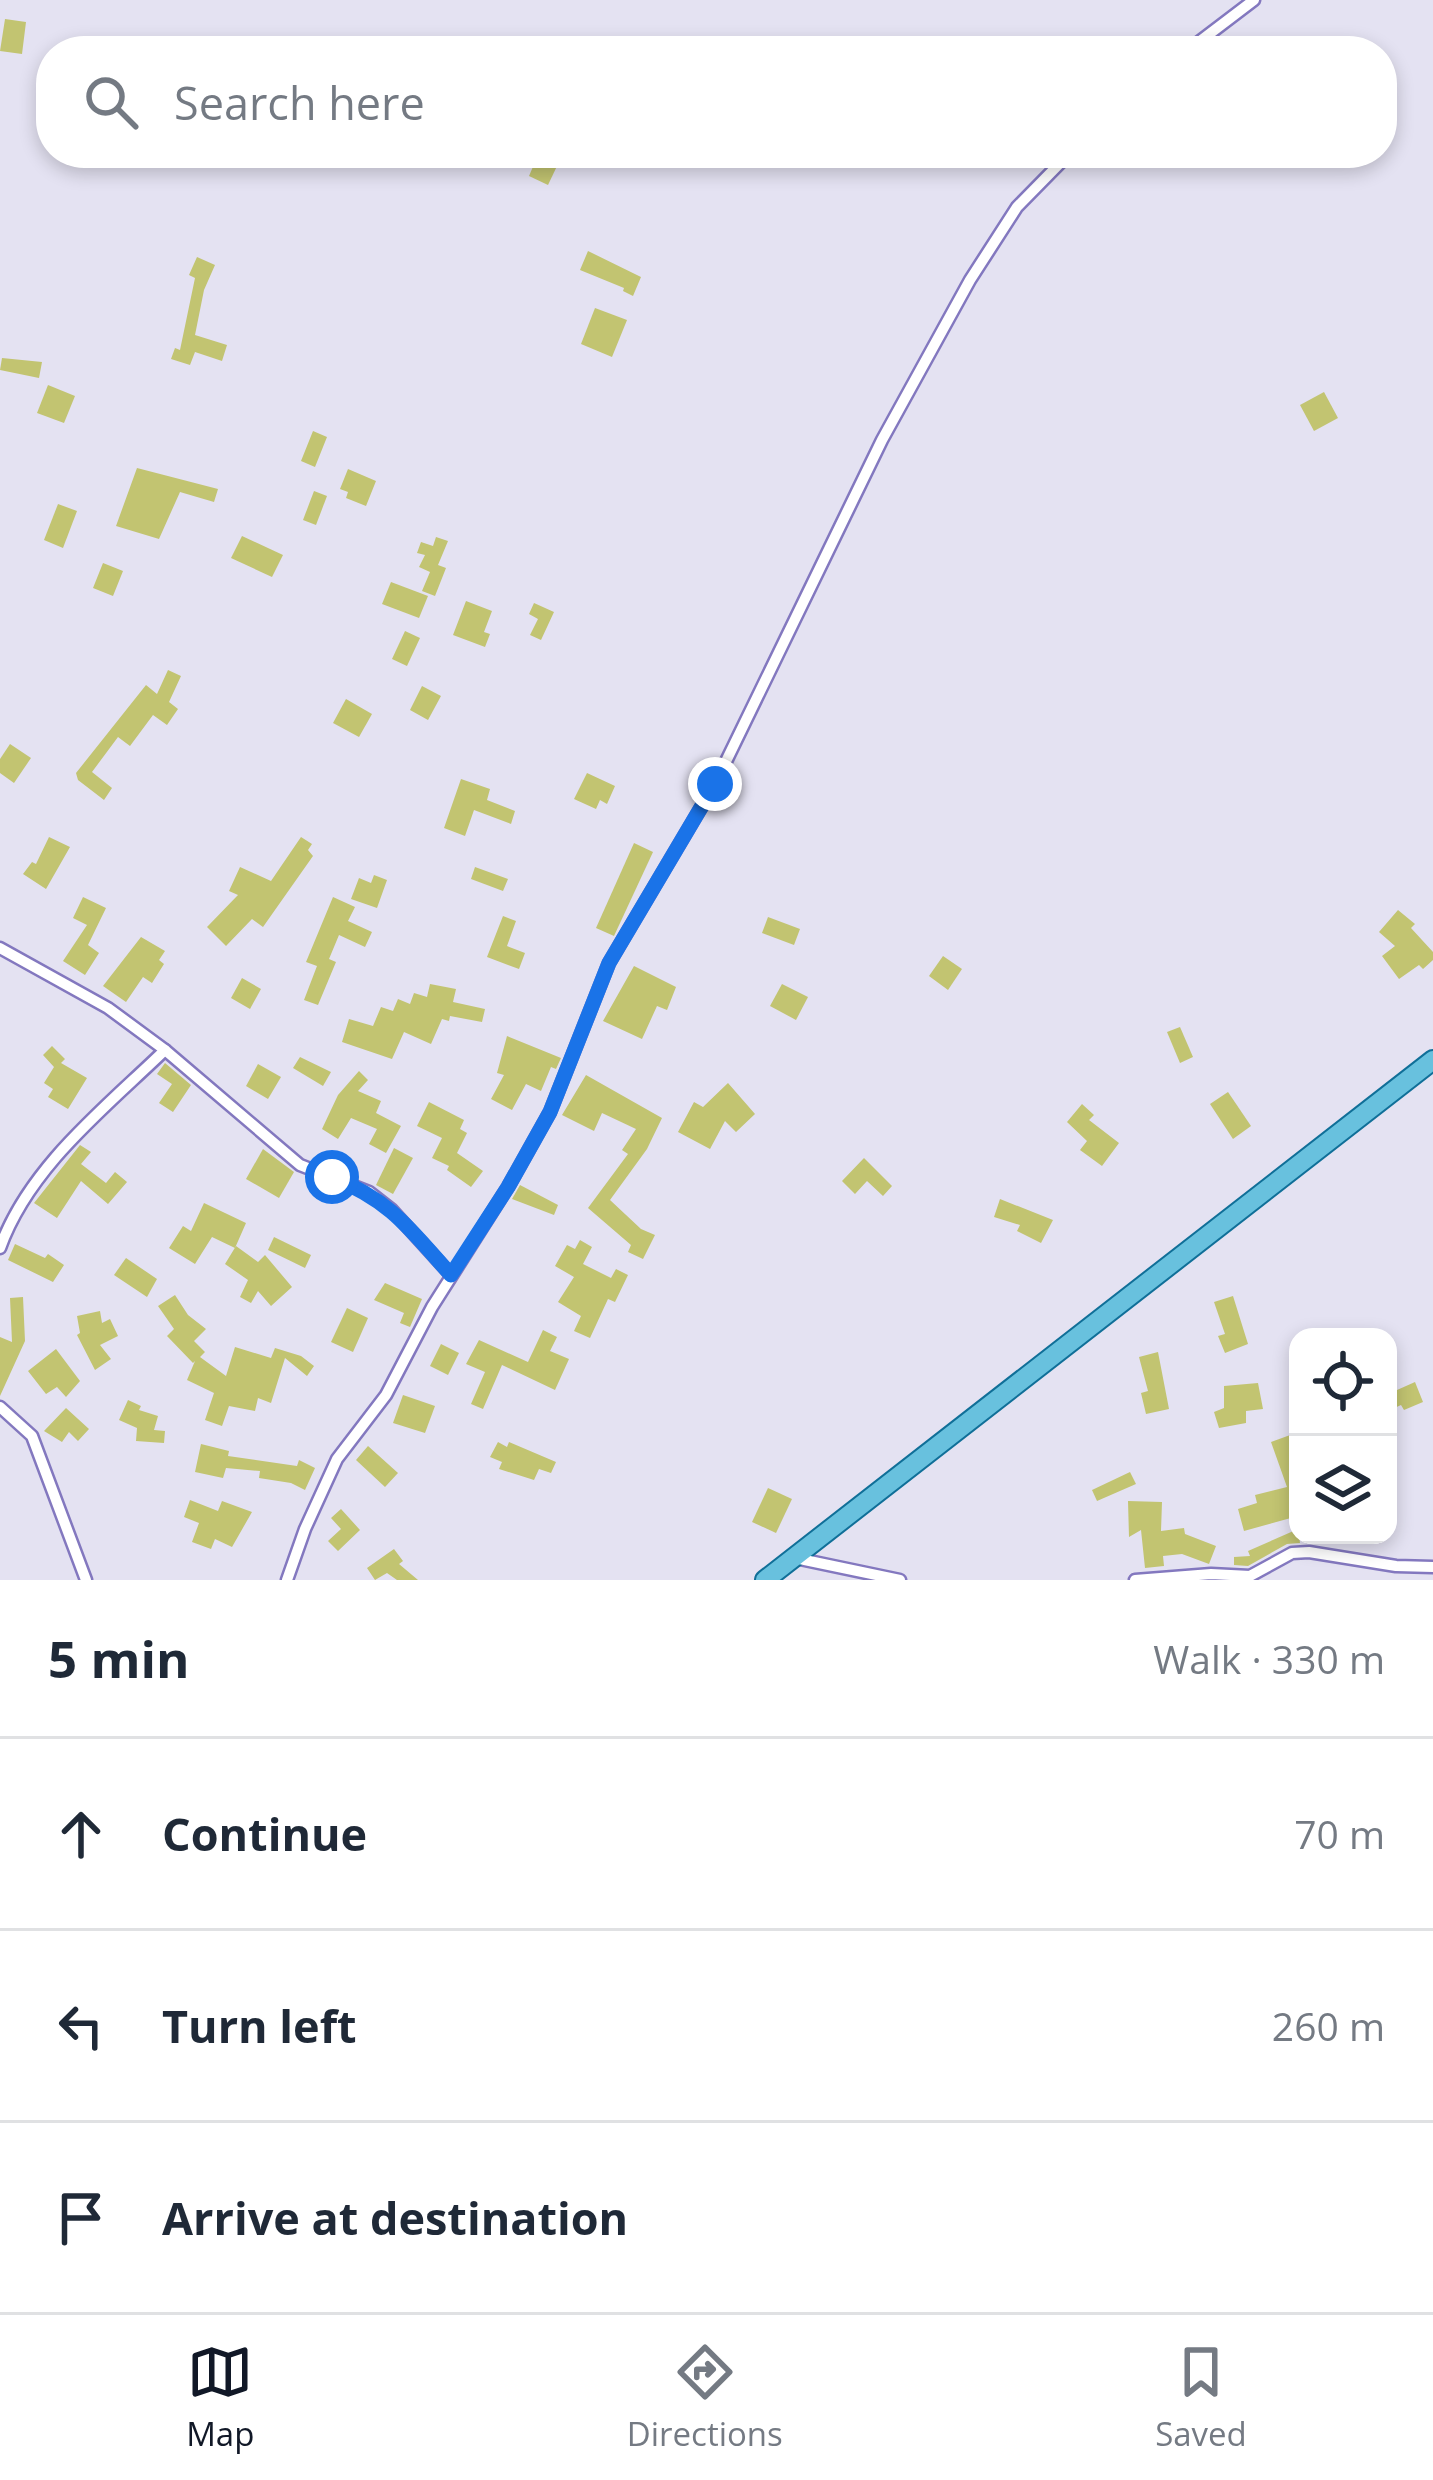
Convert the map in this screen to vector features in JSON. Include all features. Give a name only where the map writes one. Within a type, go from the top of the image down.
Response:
[{"type":"main road","points":[[765,1580],[1433,1060]]},
{"type":"street","points":[[1207,36],[1254,0]]},
{"type":"street","points":[[287,1580],[304,1529],[337,1459],[386,1395],[451,1275],[550,1112],[609,963],[715,784],[882,440],[970,280],[1017,207],[1055,168]]},
{"type":"street","points":[[0,948],[107,1008],[165,1050],[300,1165],[369,1192],[392,1210],[451,1275]]},
{"type":"street","points":[[0,1248],[7,1228],[40,1177],[165,1050]]},
{"type":"street","points":[[0,1407],[32,1436],[86,1580]]},
{"type":"street","points":[[1135,1580],[1250,1576],[1292,1553],[1309,1552],[1433,1567]]},
{"type":"street","points":[[795,1558],[900,1580]]},
{"type":"building","points":[[5,19],[26,22],[22,54],[0,51]]},
{"type":"building","points":[[532,168],[556,168],[548,185],[529,176]]},
{"type":"building","points":[[588,251],[641,277],[633,296],[580,270]]},
{"type":"building","points":[[197,257],[215,265],[204,290],[195,335],[227,345],[222,361],[195,352],[190,365],[171,359],[175,348],[180,350],[195,278],[189,275]]},
{"type":"building","points":[[595,308],[627,320],[612,357],[581,344]]},
{"type":"building","points":[[2,358],[42,362],[39,378],[0,370]]},
{"type":"building","points":[[48,385],[75,396],[64,423],[37,413]]},
{"type":"building","points":[[1324,392],[1338,418],[1314,431],[1300,405]]},
{"type":"building","points":[[313,431],[327,437],[315,467],[301,461]]},
{"type":"building","points":[[137,468],[218,489],[214,502],[180,492],[159,539],[116,526]]},
{"type":"building","points":[[348,469],[376,481],[366,506],[346,498],[348,492],[340,489]]},
{"type":"building","points":[[314,491],[327,496],[316,525],[303,520]]},
{"type":"building","points":[[58,504],[77,511],[63,548],[44,540]]},
{"type":"building","points":[[242,536],[283,555],[272,577],[231,558]]},
{"type":"building","points":[[436,537],[448,541],[438,565],[446,568],[435,596],[422,591],[430,572],[419,567],[425,555],[417,553],[421,542],[433,546]]},
{"type":"building","points":[[103,563],[123,571],[113,596],[93,588]]},
{"type":"building","points":[[391,582],[428,596],[419,618],[382,604]]},
{"type":"building","points":[[466,601],[492,611],[484,632],[490,634],[485,647],[453,635]]},
{"type":"building","points":[[534,603],[554,612],[541,640],[530,635],[538,619],[529,614]]},
{"type":"building","points":[[405,631],[420,638],[407,666],[392,659]]},
{"type":"building","points":[[168,670],[181,676],[169,702],[178,709],[167,725],[153,715],[130,746],[118,737],[92,772],[112,788],[104,800],[78,780],[76,773],[146,685],[157,694]]},
{"type":"building","points":[[422,686],[441,696],[428,720],[410,710]]},
{"type":"building","points":[[346,699],[372,714],[359,737],[333,723]]},
{"type":"building","points":[[10,744],[31,758],[14,783],[0,773],[0,759]]},
{"type":"building","points":[[587,773],[615,786],[607,804],[600,800],[596,809],[574,799]]},
{"type":"building","points":[[461,779],[490,789],[487,800],[515,811],[511,824],[474,810],[465,836],[444,828]]},
{"type":"building","points":[[49,837],[70,847],[46,889],[23,874],[32,862],[36,864]]},
{"type":"building","points":[[301,837],[312,844],[308,850],[313,856],[263,927],[252,919],[226,946],[207,927],[238,895],[229,891],[240,867],[271,881]]},
{"type":"building","points":[[634,843],[653,852],[614,936],[596,928]]},
{"type":"building","points":[[475,867],[508,879],[503,891],[471,879]]},
{"type":"building","points":[[374,875],[387,880],[377,908],[351,899],[359,878],[371,883]]},
{"type":"building","points":[[83,897],[106,908],[88,945],[99,953],[85,975],[63,961],[87,925],[73,918]]},
{"type":"building","points":[[333,897],[355,907],[348,921],[372,932],[365,947],[339,935],[329,959],[336,962],[318,1005],[304,1000],[317,966],[306,962]]},
{"type":"building","points":[[1398,910],[1415,924],[1411,928],[1433,952],[1433,960],[1423,969],[1419,965],[1399,979],[1382,956],[1395,946],[1379,932]]},
{"type":"building","points":[[503,916],[516,921],[507,946],[525,953],[519,969],[487,957]]},
{"type":"building","points":[[768,917],[800,929],[794,945],[762,933]]},
{"type":"building","points":[[141,937],[165,951],[159,960],[164,964],[152,983],[143,977],[126,1002],[103,986]]},
{"type":"building","points":[[943,956],[962,969],[948,990],[929,976]]},
{"type":"building","points":[[634,966],[676,987],[667,1010],[657,1006],[642,1039],[603,1021]]},
{"type":"building","points":[[242,978],[261,989],[250,1009],[231,998]]},
{"type":"building","points":[[430,984],[456,989],[453,1002],[485,1009],[482,1022],[442,1019],[431,1044],[404,1032],[392,1059],[342,1042],[349,1019],[373,1026],[381,1007],[393,1011],[398,999],[410,1004],[414,993],[427,997]]},
{"type":"building","points":[[782,984],[808,997],[796,1020],[770,1006]]},
{"type":"building","points":[[1180,1027],[1193,1057],[1180,1063],[1167,1032]]},
{"type":"building","points":[[507,1036],[561,1058],[556,1069],[551,1067],[541,1091],[526,1084],[512,1110],[491,1099],[504,1075],[497,1073]]},
{"type":"building","points":[[52,1046],[65,1059],[61,1063],[87,1078],[68,1109],[48,1097],[53,1089],[44,1083],[54,1067],[43,1055]]},
{"type":"building","points":[[300,1057],[331,1072],[323,1086],[293,1068]]},
{"type":"building","points":[[165,1063],[191,1085],[173,1112],[159,1103],[172,1084],[157,1074]]},
{"type":"building","points":[[258,1064],[281,1077],[268,1099],[246,1086]]},
{"type":"building","points":[[359,1071],[368,1080],[358,1091],[381,1101],[376,1113],[401,1126],[386,1153],[369,1144],[377,1129],[351,1118],[338,1139],[322,1129],[338,1095]]},
{"type":"building","points":[[586,1075],[662,1118],[647,1149],[610,1200],[641,1229],[655,1235],[643,1259],[628,1252],[631,1245],[588,1208],[628,1154],[622,1150],[636,1129],[602,1113],[594,1131],[562,1115]]},
{"type":"building","points":[[728,1083],[755,1114],[736,1132],[725,1121],[710,1149],[678,1132],[694,1102],[703,1107]]},
{"type":"building","points":[[1228,1092],[1251,1126],[1233,1139],[1210,1104]]},
{"type":"building","points":[[429,1102],[464,1120],[460,1129],[467,1133],[457,1153],[483,1171],[471,1187],[447,1170],[449,1166],[432,1158],[442,1138],[417,1126]]},
{"type":"building","points":[[1082,1104],[1094,1115],[1089,1120],[1119,1143],[1102,1166],[1080,1150],[1087,1141],[1067,1122]]},
{"type":"building","points":[[80,1145],[91,1152],[81,1164],[106,1183],[115,1172],[127,1182],[108,1204],[81,1181],[57,1218],[34,1203]]},
{"type":"building","points":[[394,1148],[413,1158],[393,1194],[376,1185]]},
{"type":"building","points":[[263,1149],[294,1172],[279,1198],[246,1179]]},
{"type":"building","points":[[864,1158],[892,1186],[883,1196],[867,1181],[855,1194],[842,1181]]},
{"type":"building","points":[[520,1185],[558,1205],[554,1215],[512,1199]]},
{"type":"building","points":[[1000,1199],[1053,1220],[1041,1243],[1017,1231],[1020,1225],[994,1217]]},
{"type":"building","points":[[204,1203],[246,1223],[235,1248],[212,1237],[195,1264],[169,1248],[183,1226],[191,1231]]},
{"type":"building","points":[[274,1237],[311,1255],[305,1268],[268,1250]]},
{"type":"building","points":[[580,1240],[592,1247],[583,1264],[611,1278],[616,1269],[628,1275],[615,1302],[608,1299],[590,1338],[574,1331],[581,1316],[558,1302],[574,1277],[555,1266],[567,1245],[575,1249]]},
{"type":"building","points":[[15,1244],[45,1258],[48,1254],[64,1265],[53,1282],[8,1260]]},
{"type":"building","points":[[236,1246],[258,1262],[265,1255],[292,1287],[271,1306],[258,1291],[251,1303],[240,1297],[248,1280],[225,1264]]},
{"type":"building","points":[[126,1258],[157,1279],[147,1297],[114,1275]]},
{"type":"building","points":[[385,1283],[422,1299],[410,1327],[400,1323],[404,1313],[374,1300]]},
{"type":"building","points":[[175,1295],[188,1315],[206,1329],[194,1341],[205,1352],[200,1357],[226,1376],[235,1347],[271,1358],[275,1348],[301,1356],[314,1366],[307,1376],[285,1358],[271,1403],[258,1398],[255,1411],[229,1406],[222,1426],[205,1420],[214,1393],[187,1380],[195,1361],[167,1336],[174,1329],[158,1306]]},
{"type":"building","points":[[1233,1296],[1248,1344],[1225,1353],[1218,1336],[1225,1334],[1214,1302]]},
{"type":"building","points":[[23,1297],[25,1341],[0,1396],[0,1337],[12,1342],[10,1298]]},
{"type":"building","points":[[347,1308],[368,1318],[353,1352],[331,1342]]},
{"type":"building","points":[[100,1311],[102,1323],[110,1319],[118,1336],[100,1345],[111,1359],[95,1370],[77,1335],[77,1316]]},
{"type":"building","points":[[543,1330],[557,1337],[550,1351],[569,1359],[555,1390],[502,1365],[483,1409],[471,1404],[485,1372],[466,1364],[479,1340],[528,1362]]},
{"type":"building","points":[[441,1344],[459,1353],[448,1375],[430,1366]]},
{"type":"building","points":[[56,1349],[80,1381],[66,1397],[57,1387],[46,1394],[28,1371]]},
{"type":"building","points":[[1158,1352],[1169,1409],[1146,1414],[1141,1393],[1148,1391],[1139,1357]]},
{"type":"building","points":[[1415,1382],[1423,1402],[1404,1410],[1397,1407],[1397,1390]]},
{"type":"building","points":[[1258,1383],[1263,1409],[1246,1411],[1246,1423],[1219,1428],[1214,1412],[1224,1408],[1224,1386]]},
{"type":"building","points":[[403,1395],[435,1406],[425,1433],[393,1423]]},
{"type":"building","points":[[128,1400],[141,1406],[139,1410],[158,1416],[154,1430],[165,1431],[164,1443],[136,1441],[137,1428],[119,1420]]},
{"type":"building","points":[[66,1408],[89,1429],[78,1441],[69,1432],[62,1442],[44,1431]]},
{"type":"building","points":[[1289,1435],[1289,1518],[1244,1531],[1238,1509],[1257,1503],[1255,1495],[1287,1487],[1271,1442]]},
{"type":"building","points":[[498,1442],[556,1462],[551,1473],[539,1469],[534,1480],[499,1469],[502,1462],[490,1457]]},
{"type":"building","points":[[201,1444],[229,1451],[228,1456],[297,1466],[299,1460],[315,1468],[305,1490],[259,1478],[260,1471],[226,1468],[223,1478],[195,1472]]},
{"type":"building","points":[[368,1446],[398,1473],[385,1487],[356,1460]]},
{"type":"building","points":[[1130,1472],[1136,1484],[1097,1501],[1092,1490]]},
{"type":"building","points":[[768,1488],[792,1499],[776,1533],[752,1522]]},
{"type":"building","points":[[190,1500],[218,1511],[222,1501],[252,1512],[232,1547],[215,1539],[211,1549],[192,1542],[199,1523],[184,1517]]},
{"type":"building","points":[[1128,1501],[1162,1502],[1161,1531],[1184,1528],[1185,1534],[1216,1546],[1209,1564],[1182,1554],[1163,1556],[1164,1566],[1145,1568],[1141,1530],[1129,1537]]},
{"type":"building","points":[[341,1509],[360,1530],[338,1551],[328,1541],[341,1529],[331,1518]]},
{"type":"building","points":[[1289,1533],[1289,1544],[1248,1566],[1234,1565],[1234,1557],[1250,1556],[1248,1551]]},
{"type":"building","points":[[394,1549],[403,1561],[399,1564],[418,1580],[397,1580],[387,1573],[375,1580],[367,1568]]},
{"type":"route","points":[[332,1177],[369,1192],[392,1210],[451,1275],[550,1112],[609,963],[715,784]]}]
